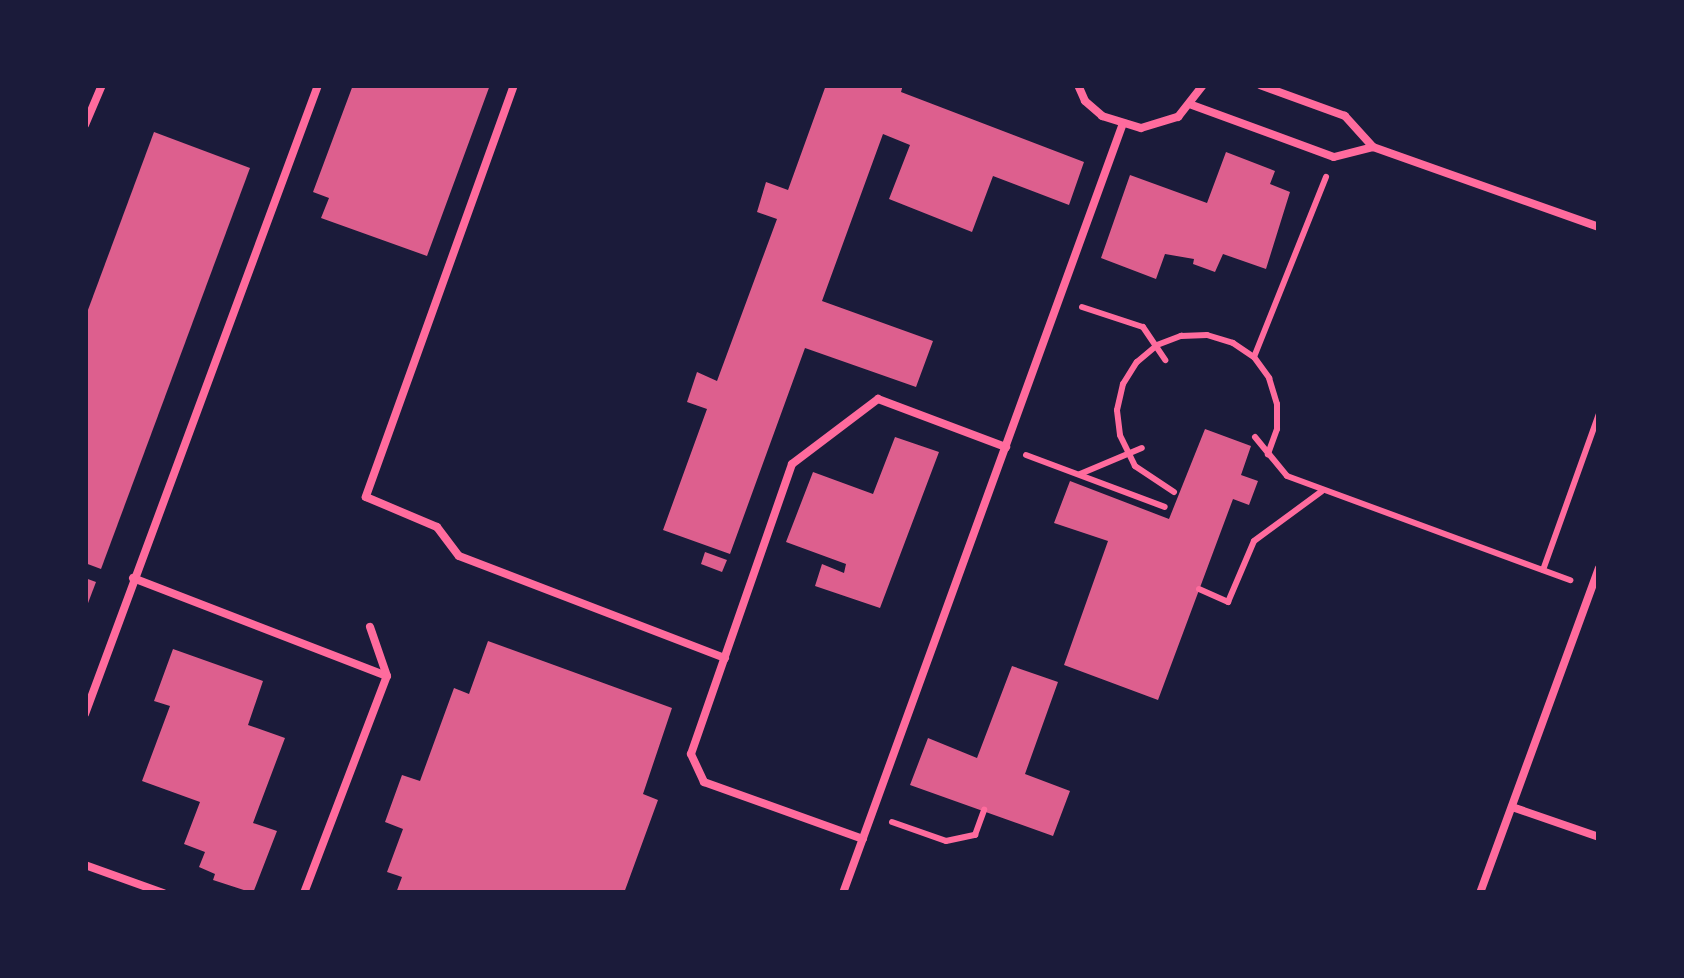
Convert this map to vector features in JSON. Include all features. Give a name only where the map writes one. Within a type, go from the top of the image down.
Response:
[{"type":"lane","points":[[85,125],[102,85]]},
{"type":"lane","points":[[85,714],[318,85]]},
{"type":"lane","points":[[514,85],[366,497],[438,527],[459,556],[724,658]]},
{"type":"lane","points":[[1078,85],[1085,101],[1122,126],[1160,126],[1192,105],[1204,85]]},
{"type":"lane","points":[[1260,85],[1345,116],[1372,146],[1599,227]]},
{"type":"lane","points":[[1192,105],[1334,157],[1372,146]]},
{"type":"lane","points":[[843,893],[1122,126]]},
{"type":"lane","points":[[863,838],[704,782],[691,754],[792,464],[878,398],[1006,447]]},
{"type":"lane","points":[[1480,893],[1599,568]]},
{"type":"lane","points":[[133,578],[387,676]]},
{"type":"lane","points":[[304,893],[387,676],[370,627]]},
{"type":"lane","points":[[1512,806],[1599,837]]},
{"type":"lane","points":[[85,864],[163,893]]},
{"type":"path","points":[[1254,357],[1334,157]]},
{"type":"path","points":[[1059,299],[1143,327],[1165,360]]},
{"type":"path","points":[[1174,492],[1150,480],[1128,455],[1120,435],[1118,410],[1123,384],[1137,362],[1156,346],[1182,336],[1207,335],[1232,342],[1254,357],[1269,378],[1277,404],[1277,430],[1268,454]]},
{"type":"path","points":[[1543,570],[1599,414]]},
{"type":"path","points":[[1255,437],[1287,476],[1592,588]]},
{"type":"path","points":[[1006,447],[1166,507]]},
{"type":"path","points":[[1079,474],[1142,448]]},
{"type":"path","points":[[1200,589],[1228,602],[1254,541],[1322,490]]},
{"type":"path","points":[[872,815],[946,841],[974,835],[984,810]]},
{"type":"building","points":[[353,85],[490,85],[427,256],[321,218],[329,198],[313,192]]},
{"type":"building","points":[[826,85],[903,85],[901,92],[1084,162],[1069,205],[993,176],[972,232],[889,199],[910,145],[883,134],[822,301],[933,341],[916,387],[805,348],[730,554],[663,530],[707,409],[687,402],[697,372],[717,381],[777,219],[757,212],[766,182],[788,190]]},
{"type":"building","points":[[154,132],[250,168],[101,569],[85,563],[85,318]]},
{"type":"building","points":[[1226,152],[1275,171],[1270,184],[1290,192],[1266,269],[1223,254],[1215,272],[1193,264],[1194,259],[1165,254],[1156,279],[1101,258],[1130,175],[1207,203]]},
{"type":"building","points":[[1205,429],[1251,446],[1241,475],[1258,481],[1249,505],[1233,499],[1158,700],[1064,665],[1108,541],[1054,523],[1070,481],[1169,519]]},
{"type":"building","points":[[895,437],[939,452],[880,608],[815,586],[822,564],[844,573],[846,564],[786,542],[813,472],[873,494]]},
{"type":"building","points":[[705,552],[727,560],[722,572],[701,564]]},
{"type":"building","points":[[85,578],[96,582],[85,611]]},
{"type":"building","points":[[488,641],[672,708],[643,794],[658,800],[624,893],[396,893],[402,877],[387,872],[403,829],[385,822],[402,775],[420,781],[454,688],[469,694]]},
{"type":"building","points":[[173,649],[263,681],[248,725],[285,738],[253,823],[277,831],[253,893],[213,880],[215,874],[199,867],[205,852],[184,844],[200,802],[142,781],[170,706],[154,701]]},
{"type":"building","points":[[1012,666],[1058,682],[1025,774],[1070,791],[1053,836],[910,785],[928,738],[977,758]]}]
